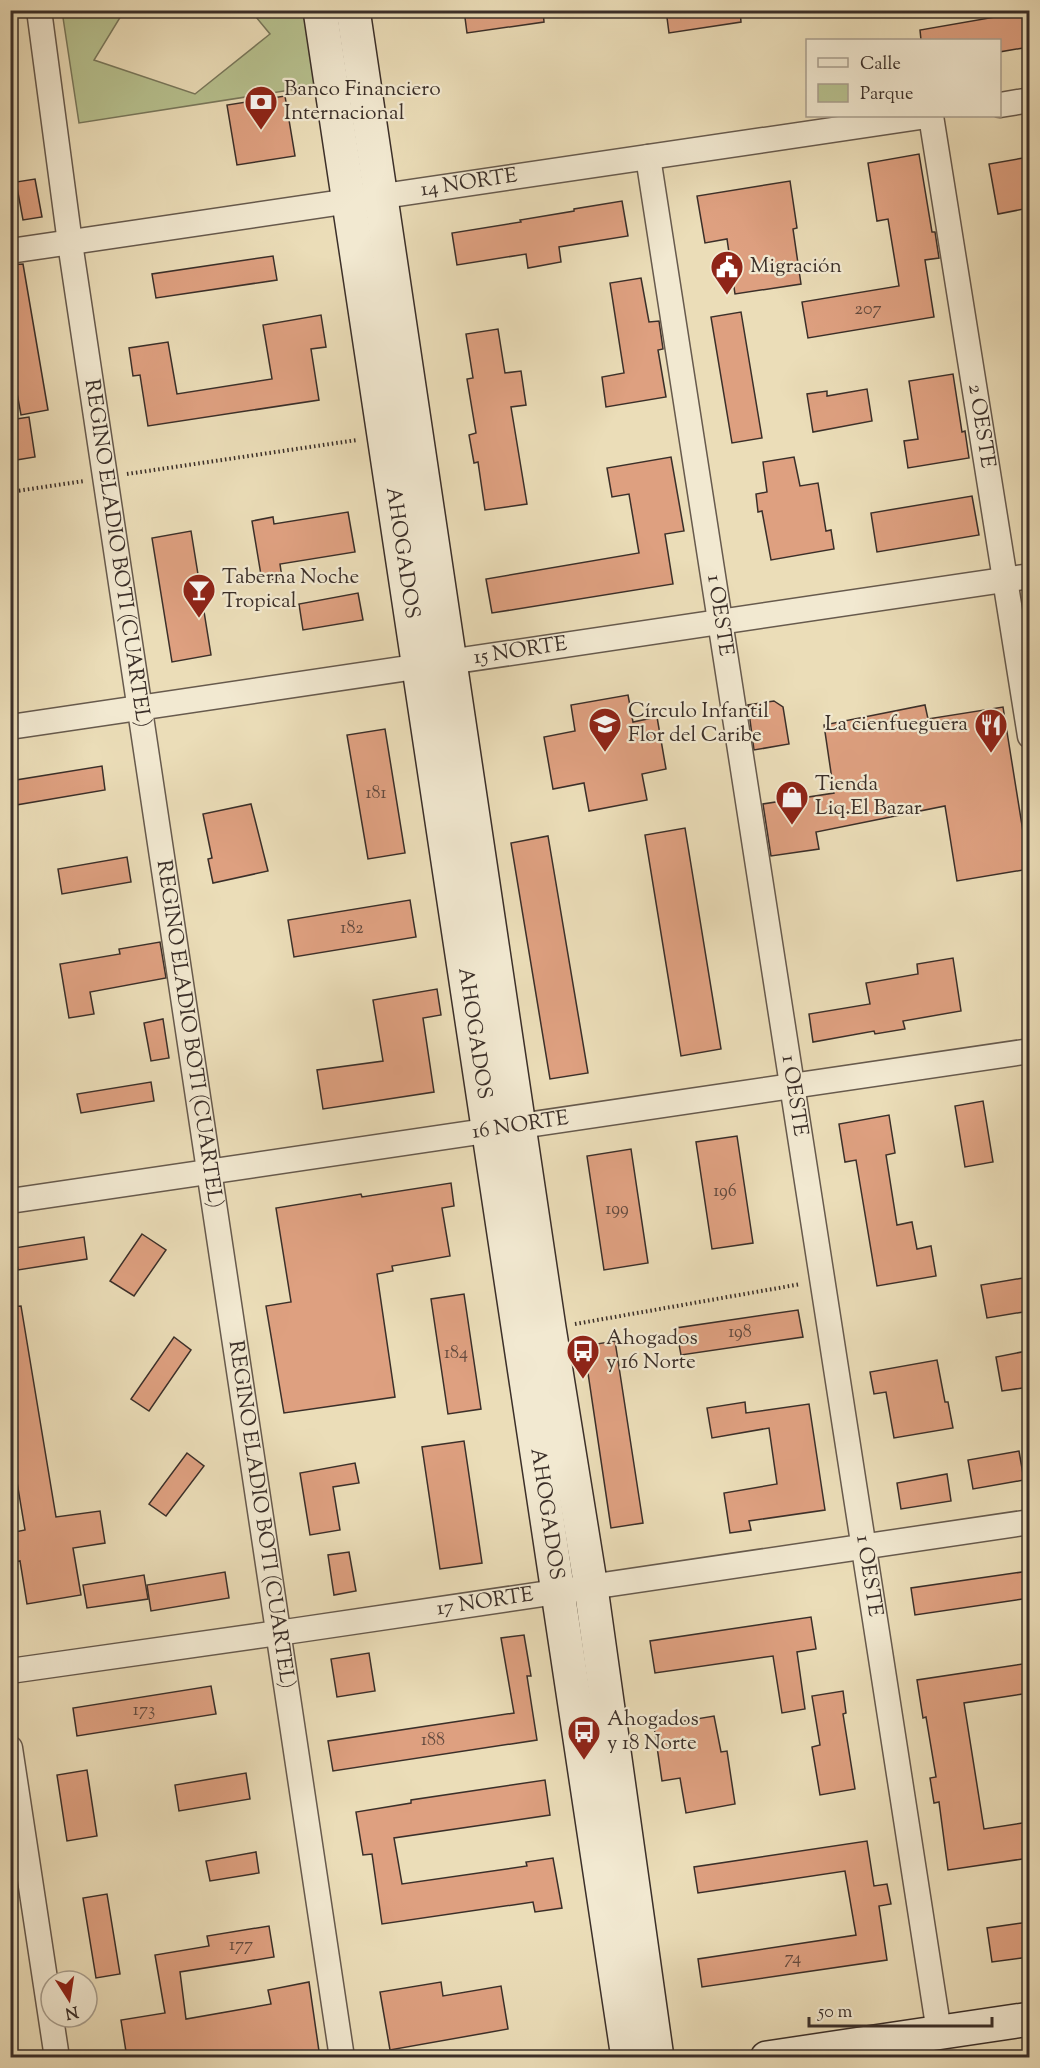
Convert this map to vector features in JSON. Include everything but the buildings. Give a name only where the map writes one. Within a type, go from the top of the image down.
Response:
[{"type":"main road","name":"AHOGADOS","points":[[320,10],[385,436],[436,665]]},
{"type":"main road","name":"AHOGADOS","points":[[353,10],[381,197],[436,665],[505,1127],[559,1592],[628,2058]]},
{"type":"main road","name":"AHOGADOS","points":[[505,1127],[549,1328],[591,1588],[657,2058]]},
{"type":"main road","points":[[767,2058],[1029,2019]]},
{"type":"street","name":"REGINO ELADIO BOTI (CUARTEL)","points":[[39,10],[70,243],[342,2058]]},
{"type":"street","points":[[1001,105],[1029,100]]},
{"type":"street","name":"14 NORTE","points":[[10,251],[922,117]]},
{"type":"street","name":"2 OESTE","points":[[929,117],[1029,736]]},
{"type":"street","name":"1 OESTE","points":[[648,157],[939,2032]]},
{"type":"street","name":"15 NORTE","points":[[10,727],[1029,576]]},
{"type":"street","name":"16 NORTE","points":[[10,1201],[208,1170],[1029,1051]]},
{"type":"street","name":"17 NORTE","points":[[10,1671],[591,1588],[1029,1522]]},
{"type":"street","points":[[10,1748],[57,2058]]},
{"type":"path","points":[[10,492],[385,436]]},
{"type":"path","points":[[549,1328],[823,1281]]},
{"type":"green space","points":[[62,11],[124,11],[94,60],[195,94],[270,34],[251,11],[304,11],[316,86],[79,123]]},
{"type":"place","name":"Banco Financiero Internacional","points":[[261,131]]},
{"type":"place","name":"Migración","points":[[727,296]]},
{"type":"place","name":"Taberna Noche Tropical","points":[[199,619]]},
{"type":"place","name":"Círculo Infantil Flor del Caribe","points":[[605,753]]},
{"type":"place","name":"La cienfueguera","points":[[991,754]]},
{"type":"place","name":"Tienda Liq.El Bazar","points":[[792,826]]},
{"type":"place","name":"Ahogados y 16 Norte","points":[[583,1380]]},
{"type":"place","name":"Ahogados y 18 Norte","points":[[584,1761]]}]
